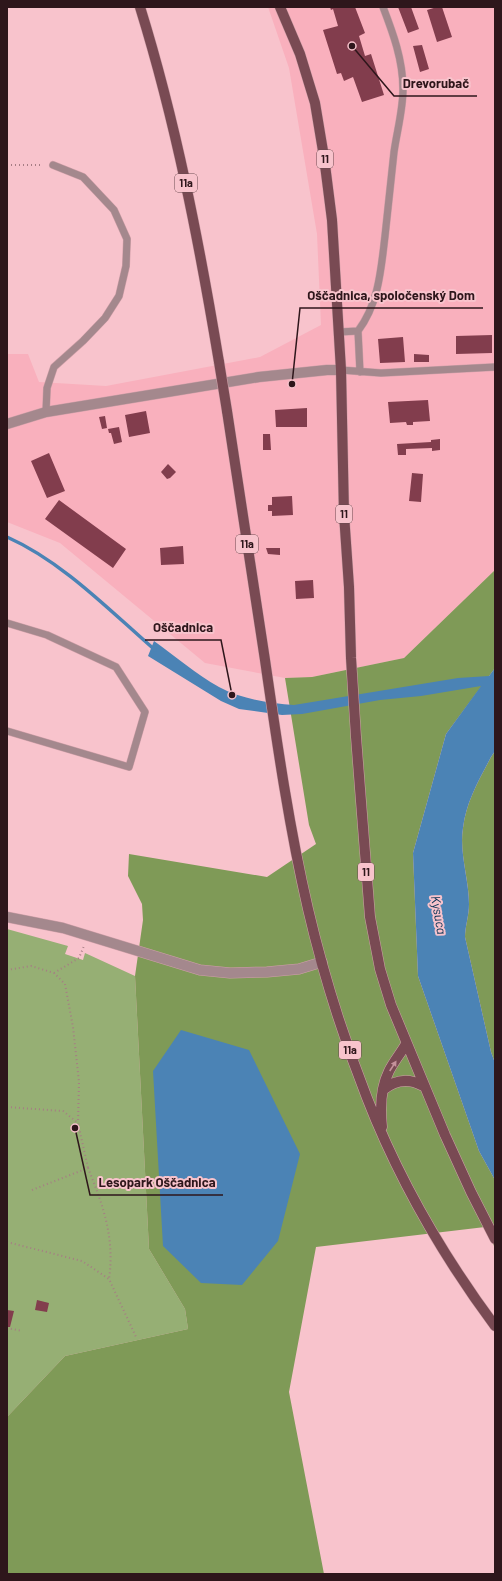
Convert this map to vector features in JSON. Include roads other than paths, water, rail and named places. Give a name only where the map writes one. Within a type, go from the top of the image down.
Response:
[{"type":"main road","name":"11a","points":[[140,7],[166,97],[202,259],[220,362],[267,677],[290,817],[308,907],[322,962],[349,1050],[384,1137],[434,1236],[495,1326]]},
{"type":"main road","name":"11","points":[[280,7],[300,54],[309,80],[320,127],[332,220],[341,370],[344,514],[349,587],[351,658],[370,917],[380,969],[386,991],[406,1044],[423,1086],[471,1192],[495,1239]]},
{"type":"main road","points":[[384,1137],[381,1118],[384,1090],[390,1070],[406,1044]]},
{"type":"main road","points":[[384,1090],[390,1084],[403,1080],[416,1082],[423,1086]]},
{"type":"street","points":[[7,424],[46,412],[259,377],[341,370]]},
{"type":"street","points":[[7,917],[63,928],[200,970],[230,973],[267,972],[299,969],[322,962]]},
{"type":"lane","points":[[360,372],[358,331],[366,320],[377,295],[403,88],[398,52],[383,7]]},
{"type":"lane","points":[[46,412],[47,388],[54,367],[83,341],[105,318],[119,296],[126,266],[127,239],[114,210],[83,177],[53,165]]},
{"type":"lane","points":[[339,332],[358,331]]},
{"type":"lane","points":[[341,370],[381,373],[495,367]]},
{"type":"lane","points":[[7,623],[47,635],[116,667],[145,712],[129,767],[7,731]]},
{"type":"water","name":"Kysuca","points":[[154,641],[202,676],[219,687],[236,695],[255,700],[294,705],[458,678],[489,676],[495,668],[495,751],[470,800],[463,828],[462,847],[469,895],[465,937],[491,1052],[495,1063],[495,1180],[479,1151],[418,976],[413,853],[446,734],[481,686],[421,696],[380,700],[302,714],[282,715],[239,709],[221,701],[148,656]]},
{"type":"water","points":[[181,1030],[249,1050],[300,1154],[278,1241],[242,1285],[201,1283],[163,1246],[153,1071]]},
{"type":"waterway","points":[[7,537],[28,547],[66,573],[103,603],[155,650]]},
{"type":"place","name":"Drevorubač","points":[[352,46]]},
{"type":"place","name":"Oščadnica, spoločenský Dom","points":[[292,384]]},
{"type":"place","name":"Oščadnica","points":[[232,695]]},
{"type":"place","name":"Lesopark Oščadnica","points":[[75,1128]]}]
